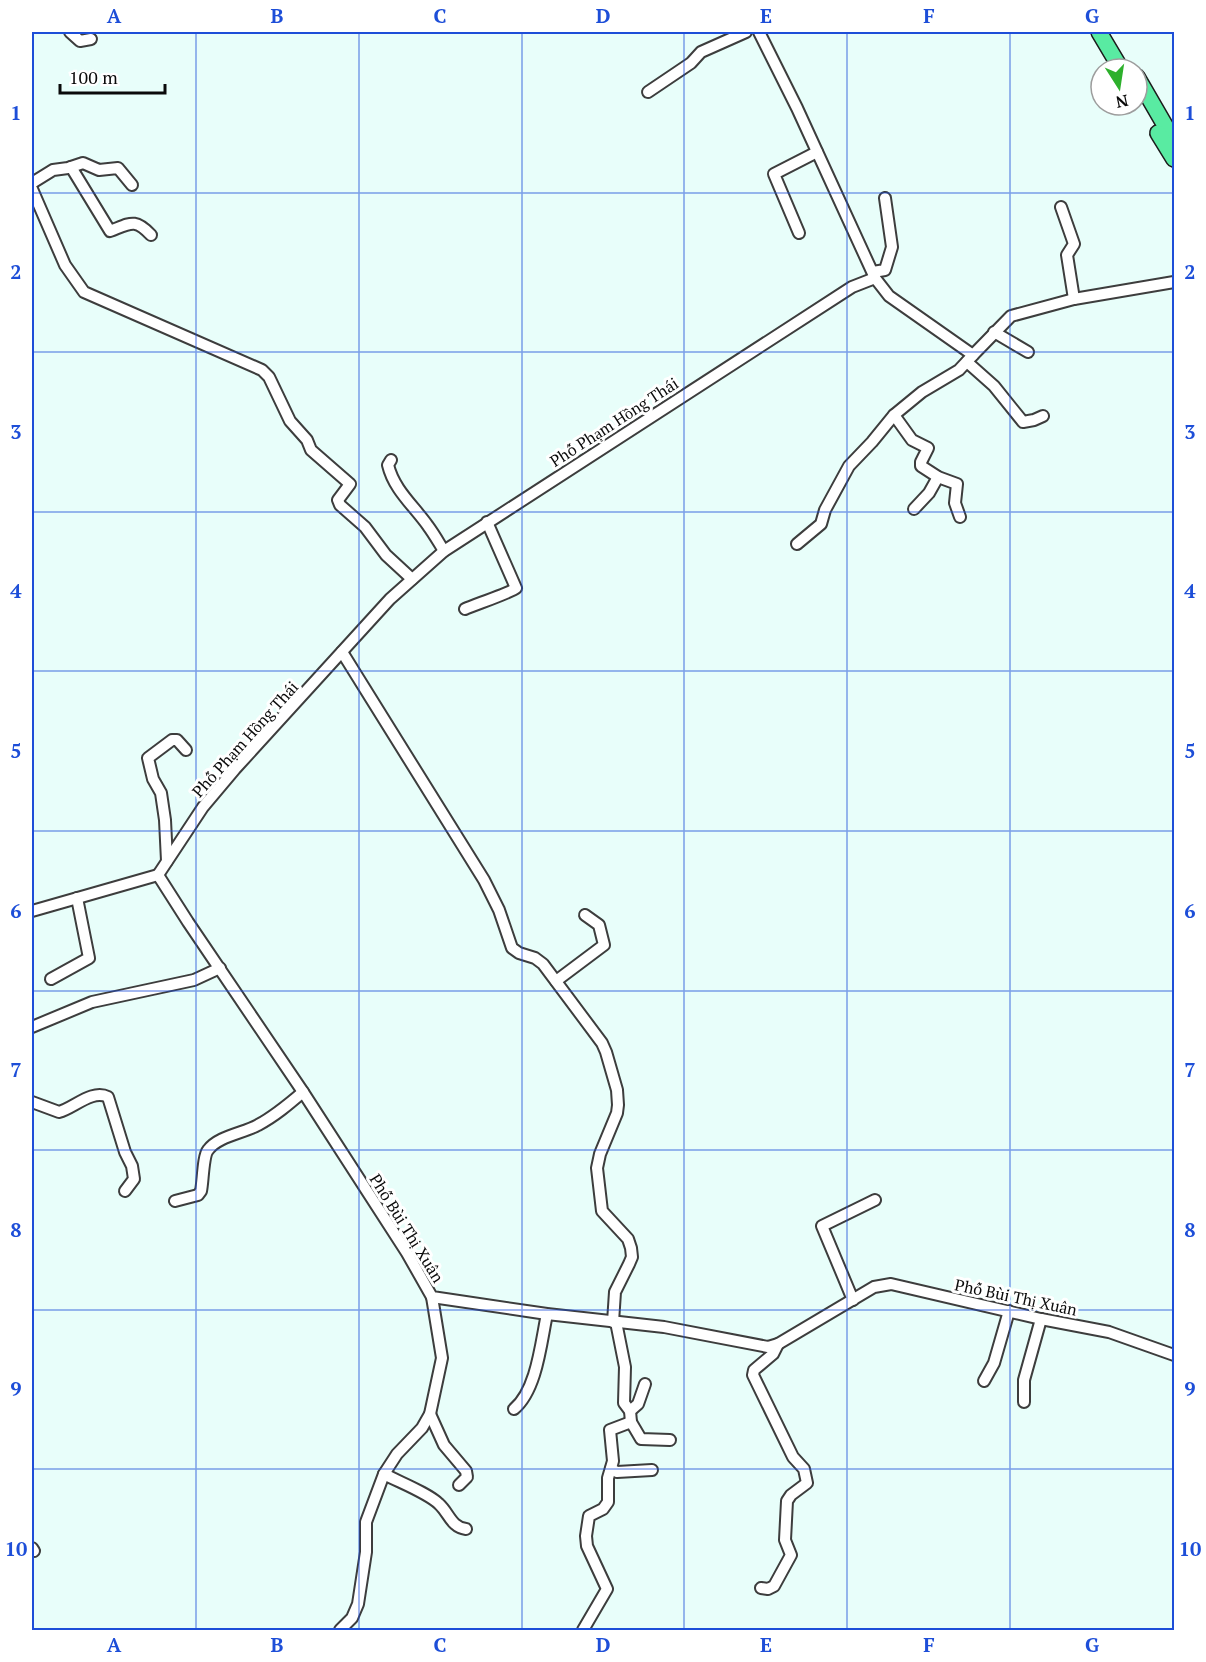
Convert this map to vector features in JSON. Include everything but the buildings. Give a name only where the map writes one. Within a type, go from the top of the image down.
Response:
[{"type":"highway","points":[[1099,32],[1114,57]]},
{"type":"highway","points":[[1111,32],[1125,57]]},
{"type":"highway","points":[[1149,98],[1174,141]]},
{"type":"highway","points":[[1149,116],[1174,159]]},
{"type":"street","points":[[70,32],[80,41],[92,39]]},
{"type":"street","points":[[648,92],[691,63],[701,52],[746,32]]},
{"type":"street","points":[[759,32],[874,275],[889,296],[970,358],[1023,422],[1043,416]]},
{"type":"street","points":[[800,233],[774,174],[817,152]]},
{"type":"street","points":[[132,185],[118,168],[99,170],[83,163],[53,170],[32,182],[65,265],[84,292],[266,373],[290,421],[307,440],[311,450],[350,484],[338,500],[340,505],[365,527],[386,555],[412,579]]},
{"type":"street","points":[[71,167],[110,231],[136,223],[141,224],[152,235]]},
{"type":"street","points":[[874,275],[885,270],[892,247],[885,198]]},
{"type":"street","points":[[1061,207],[1074,244],[1067,255],[1074,299]]},
{"type":"street","name":"Phố Phạm Hồng Thái","points":[[158,875],[211,798],[342,652],[412,579],[444,551],[874,275]]},
{"type":"street","points":[[797,544],[822,524],[828,504],[849,466],[878,436],[894,415],[922,392],[958,370],[1011,316],[1074,299],[1174,282]]},
{"type":"street","points":[[994,332],[1028,352]]},
{"type":"street","points":[[894,415],[912,440],[928,448],[920,464],[938,477],[957,484],[955,502],[960,517]]},
{"type":"street","points":[[391,460],[388,465],[392,477],[444,551]]},
{"type":"street","points":[[914,509],[929,493],[938,477]]},
{"type":"street","points":[[465,609],[492,597],[514,591],[516,588],[487,522]]},
{"type":"street","points":[[342,652],[484,880],[499,910],[512,948],[539,960],[602,1043],[617,1090],[617,1113],[600,1154],[597,1168],[602,1211],[628,1239],[632,1257],[615,1292],[614,1322],[625,1367],[624,1399],[640,1439],[670,1440]]},
{"type":"street","points":[[167,861],[161,793],[153,779],[148,758],[172,740],[177,740],[186,750]]},
{"type":"street","points":[[32,911],[158,875]]},
{"type":"street","name":"Phố Bùi Thị Xuân","points":[[158,875],[303,1092],[407,1253],[432,1297],[547,1314],[664,1327],[763,1347],[778,1344],[874,1287],[891,1284],[1041,1319],[1109,1332],[1174,1355]]},
{"type":"street","points":[[51,979],[89,958],[77,898]]},
{"type":"street","points":[[556,981],[604,945],[599,925],[585,915]]},
{"type":"street","points":[[32,1027],[92,1002],[194,980],[220,968]]},
{"type":"street","points":[[175,1202],[198,1195],[201,1191],[205,1155],[210,1148],[236,1133],[251,1129],[269,1119],[303,1092]]},
{"type":"street","points":[[32,1102],[59,1112],[86,1098],[104,1095],[108,1097],[134,1174],[134,1179],[125,1191]]},
{"type":"street","points":[[851,1301],[822,1226],[875,1200]]},
{"type":"street","points":[[340,1630],[352,1618],[358,1604],[366,1552],[366,1522],[384,1474],[397,1454],[422,1428],[430,1414],[442,1358],[432,1297]]},
{"type":"street","points":[[984,1381],[994,1363],[1009,1311]]},
{"type":"street","points":[[514,1409],[525,1396],[533,1376],[547,1314]]},
{"type":"street","points":[[1024,1402],[1024,1380],[1041,1319]]},
{"type":"street","points":[[761,1588],[768,1589],[774,1586],[791,1556],[785,1540],[787,1501],[807,1483],[806,1472],[793,1457],[753,1376],[754,1370],[773,1354],[778,1344]]},
{"type":"street","points":[[583,1630],[607,1589],[587,1546],[585,1536],[589,1516],[607,1506],[608,1478],[613,1461],[610,1430],[631,1416],[645,1384]]},
{"type":"street","points":[[430,1414],[444,1445],[466,1471],[467,1477],[459,1485]]},
{"type":"street","points":[[611,1469],[617,1472],[652,1470]]},
{"type":"street","points":[[384,1474],[440,1504],[457,1527],[466,1529]]}]
